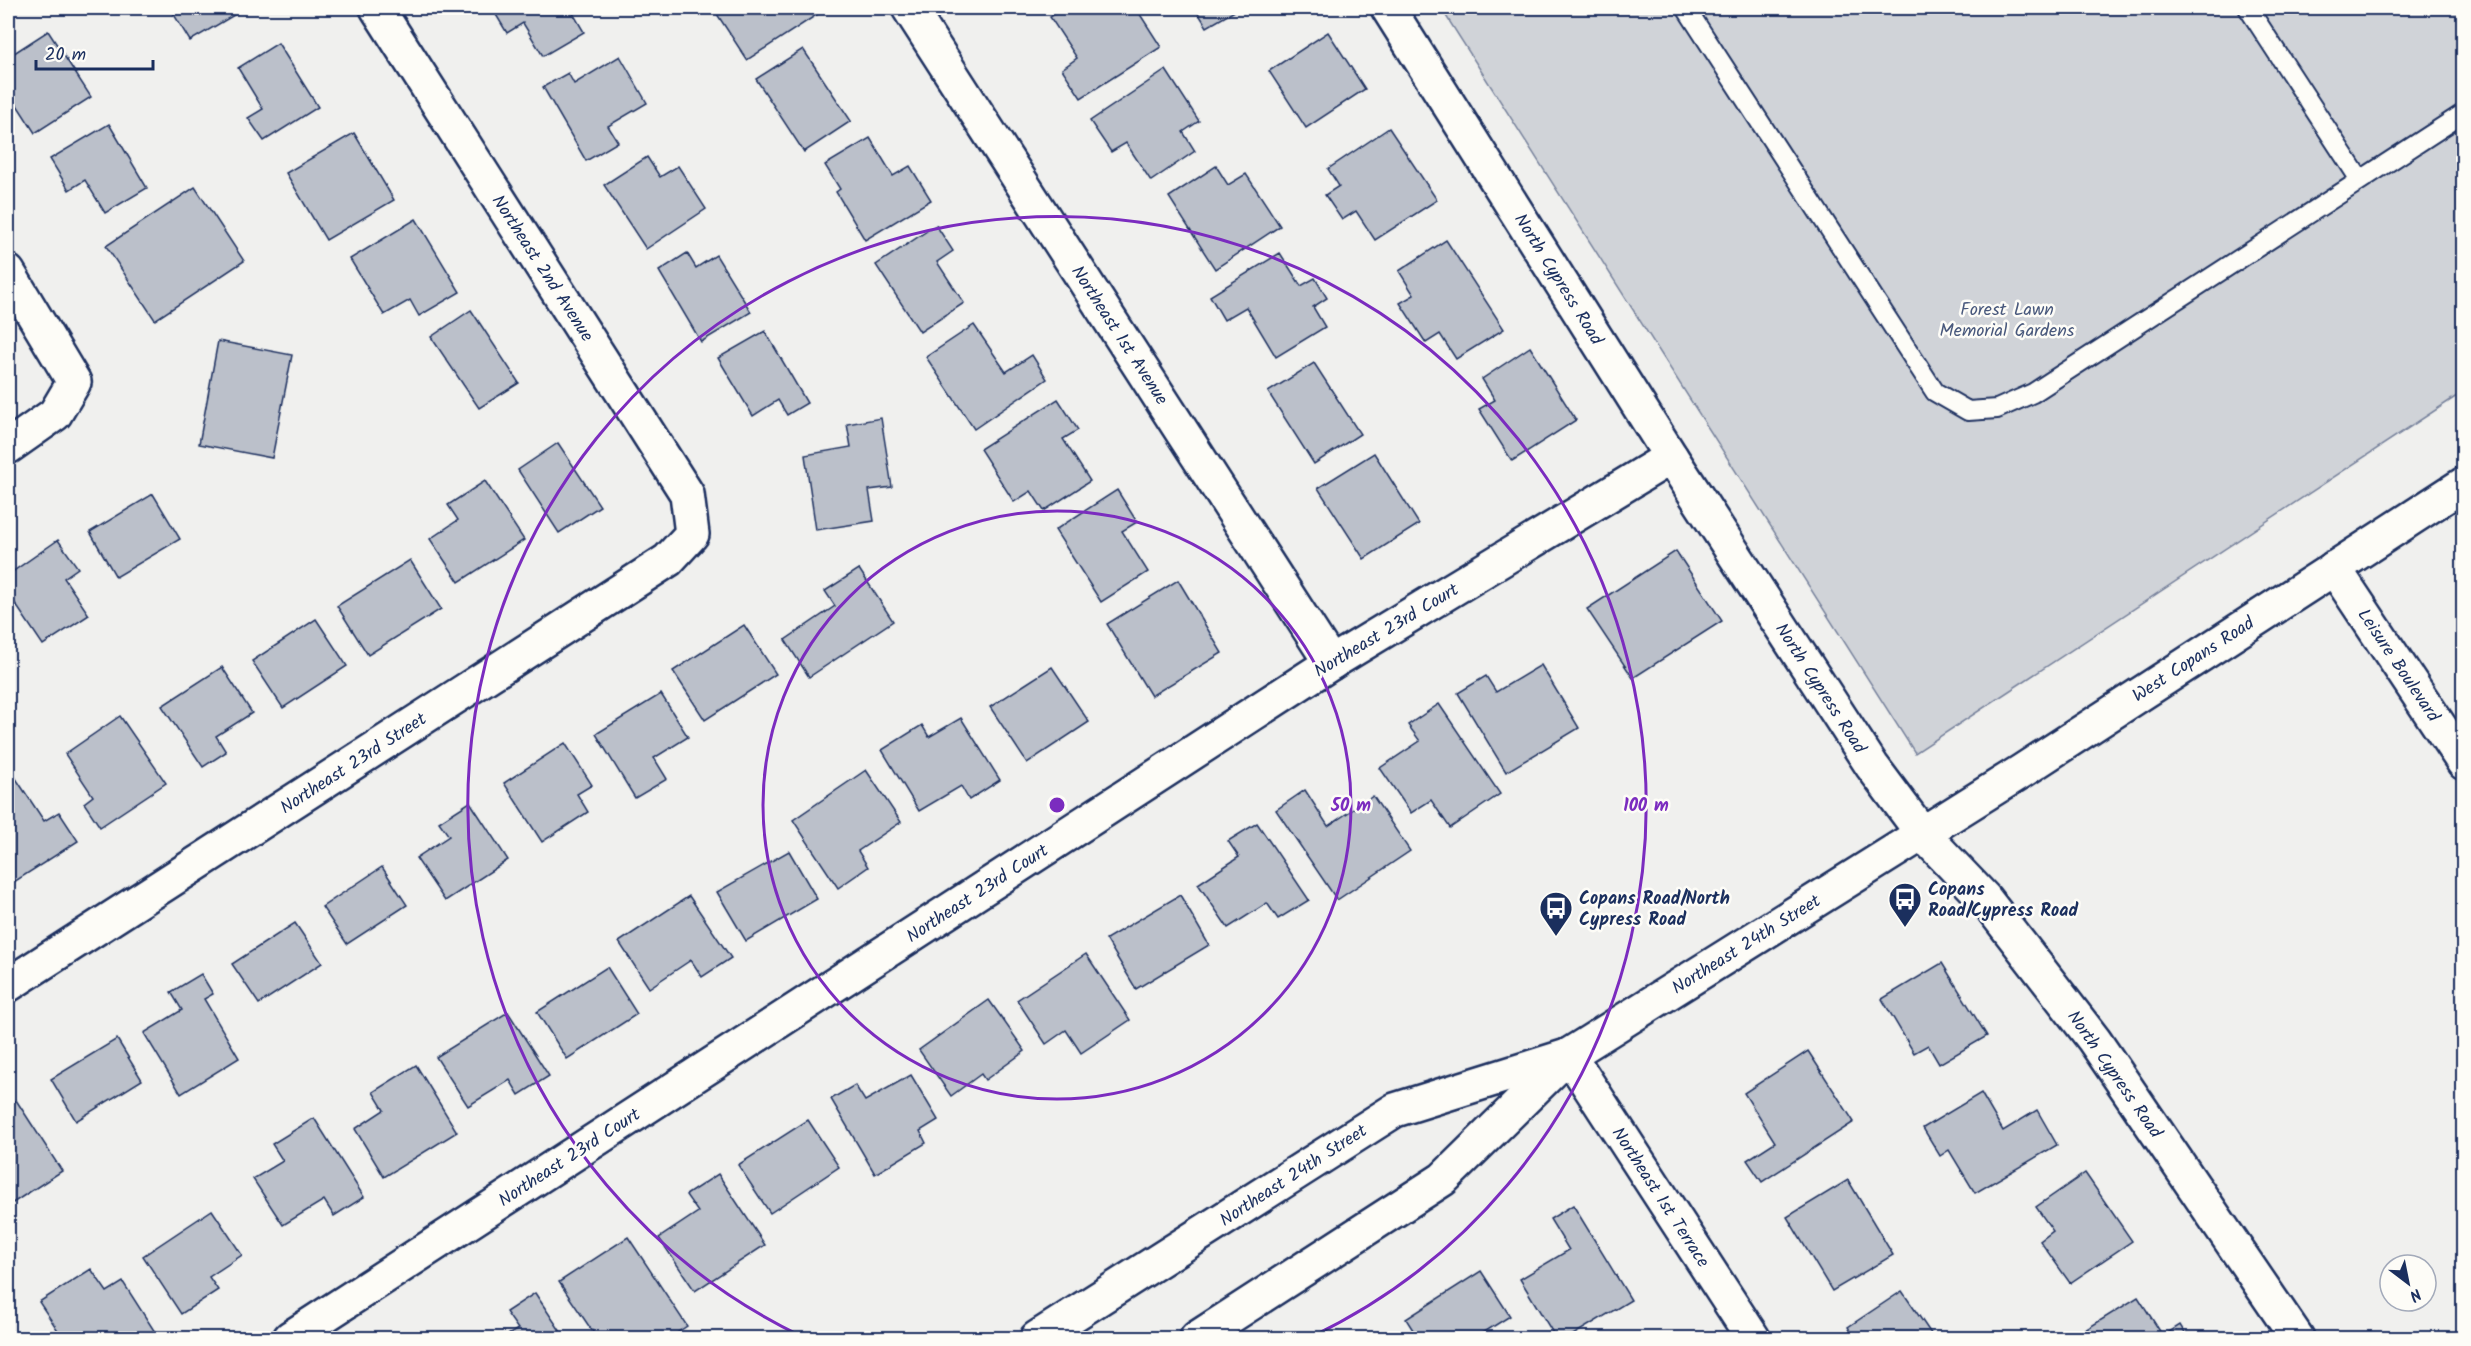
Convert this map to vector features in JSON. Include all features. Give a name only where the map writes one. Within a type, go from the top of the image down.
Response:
[{"type":"street","name":"Northeast 2nd Avenue","points":[[377,8],[687,494],[692,534]]},
{"type":"street","name":"Northeast 1st Avenue","points":[[909,8],[1331,663]]},
{"type":"street","name":"North Cypress Road","points":[[1388,8],[1671,457],[1872,766],[1922,833],[1985,899],[2094,1040],[2297,1338]]},
{"type":"street","points":[[8,272],[74,382],[55,414],[8,447]]},
{"type":"street","name":"Northeast 23rd Court","points":[[290,1338],[1331,663],[1671,457]]},
{"type":"street","name":"West Copans Road","points":[[1922,833],[2463,484]]},
{"type":"street","name":"Northeast 23rd Street","points":[[8,985],[668,560],[692,534]]},
{"type":"street","name":"Leisure Boulevard","points":[[2334,568],[2463,763]]},
{"type":"street","name":"Northeast 24th Street","points":[[1197,1338],[1443,1179],[1569,1055],[1922,833]]},
{"type":"street","name":"Northeast 24th Street","points":[[1037,1338],[1395,1110],[1569,1055]]},
{"type":"street","name":"Northeast 1st Terrace","points":[[1569,1055],[1753,1338]]},
{"type":"lane","points":[[1686,8],[1935,392],[1968,411],[1997,409],[2033,393],[2463,113]]},
{"type":"lane","points":[[2248,8],[2360,180]]},
{"type":"green space","name":"Forest Lawn Memorial Gardens","points":[[1441,8],[2463,8],[2463,392],[1915,753]]},
{"type":"building","points":[[170,8],[246,8],[190,41]]},
{"type":"building","points":[[492,8],[570,8],[584,32],[543,56],[523,23],[507,33]]},
{"type":"building","points":[[713,8],[814,8],[818,14],[747,60]]},
{"type":"building","points":[[1064,8],[1136,8],[1161,47],[1081,98],[1062,69],[1077,58],[1050,17]]},
{"type":"building","points":[[1195,8],[1240,8],[1207,27]]},
{"type":"building","points":[[48,31],[91,97],[35,133],[8,91],[8,57]]},
{"type":"building","points":[[1328,32],[1365,89],[1306,128],[1269,71]]},
{"type":"building","points":[[278,43],[318,107],[264,141],[248,118],[263,109],[238,68]]},
{"type":"building","points":[[803,49],[851,121],[804,152],[756,79]]},
{"type":"building","points":[[620,56],[647,103],[608,126],[618,142],[586,161],[543,87],[568,73],[574,84]]},
{"type":"building","points":[[1166,70],[1199,121],[1183,132],[1195,151],[1151,181],[1126,143],[1111,152],[1090,121]]},
{"type":"building","points":[[109,124],[147,188],[105,213],[85,180],[69,190],[50,159]]},
{"type":"building","points":[[1389,128],[1437,200],[1375,240],[1356,211],[1342,220],[1325,195],[1339,186],[1328,169]]},
{"type":"building","points":[[354,133],[394,200],[326,240],[286,173]]},
{"type":"building","points":[[870,138],[893,176],[910,166],[931,200],[865,240],[836,192],[840,189],[825,165]]},
{"type":"building","points":[[647,157],[660,177],[678,166],[706,209],[646,249],[604,185]]},
{"type":"building","points":[[1216,166],[1228,185],[1246,174],[1280,226],[1215,269],[1169,197]]},
{"type":"building","points":[[195,187],[244,261],[155,320],[106,246]]},
{"type":"building","points":[[416,219],[460,292],[419,316],[410,300],[384,315],[350,259]]},
{"type":"building","points":[[936,225],[953,251],[937,262],[964,303],[920,332],[876,265]]},
{"type":"building","points":[[1446,240],[1504,329],[1456,359],[1440,334],[1426,343],[1400,303],[1414,295],[1399,271]]},
{"type":"building","points":[[687,253],[696,268],[716,255],[751,312],[701,342],[659,271]]},
{"type":"building","points":[[1280,253],[1301,286],[1315,278],[1327,298],[1313,307],[1325,327],[1276,357],[1246,307],[1224,320],[1210,296]]},
{"type":"building","points":[[471,310],[519,383],[479,408],[431,337]]},
{"type":"building","points":[[974,325],[1006,372],[1032,355],[1047,379],[974,429],[926,357]]},
{"type":"building","points":[[765,331],[807,403],[787,415],[778,400],[753,416],[718,358]]},
{"type":"building","points":[[218,341],[292,355],[272,458],[199,444]]},
{"type":"building","points":[[1530,347],[1576,420],[1512,461],[1479,409],[1495,400],[1482,379]]},
{"type":"building","points":[[1314,363],[1360,434],[1314,464],[1268,392]]},
{"type":"building","points":[[1058,399],[1078,430],[1063,439],[1090,481],[1044,511],[1031,491],[1014,502],[980,449]]},
{"type":"building","points":[[881,418],[892,487],[869,490],[874,521],[816,530],[805,455],[851,447],[847,424]]},
{"type":"building","points":[[558,443],[600,506],[559,533],[518,470]]},
{"type":"building","points":[[1374,453],[1419,524],[1364,559],[1318,488]]},
{"type":"building","points":[[485,481],[524,540],[459,582],[430,539],[458,520],[448,505]]},
{"type":"building","points":[[1117,490],[1137,522],[1122,531],[1148,572],[1101,602],[1055,530]]},
{"type":"building","points":[[153,494],[180,539],[116,577],[90,532]]},
{"type":"building","points":[[58,540],[78,568],[64,578],[89,615],[43,645],[8,593],[8,575]]},
{"type":"building","points":[[1676,551],[1722,621],[1633,678],[1587,609]]},
{"type":"building","points":[[410,560],[441,609],[368,655],[337,606]]},
{"type":"building","points":[[859,569],[893,621],[809,677],[785,640],[835,606],[825,591]]},
{"type":"building","points":[[1178,580],[1222,653],[1151,696],[1107,624]]},
{"type":"building","points":[[316,619],[347,666],[283,708],[252,661]]},
{"type":"building","points":[[744,625],[776,674],[705,720],[673,671]]},
{"type":"building","points":[[1541,665],[1579,728],[1506,772],[1458,693],[1486,676],[1496,692]]},
{"type":"building","points":[[222,667],[252,713],[216,736],[226,752],[203,767],[162,706]]},
{"type":"building","points":[[1052,667],[1089,722],[1027,763],[990,707]]},
{"type":"building","points":[[661,694],[688,737],[654,758],[667,779],[635,798],[596,734]]},
{"type":"building","points":[[1439,704],[1500,794],[1450,828],[1431,800],[1411,813],[1380,768],[1420,741],[1408,725]]},
{"type":"building","points":[[120,716],[166,783],[100,827],[84,803],[93,796],[65,754]]},
{"type":"building","points":[[961,718],[1000,780],[969,800],[961,786],[919,811],[882,750],[922,725],[929,737]]},
{"type":"building","points":[[565,743],[592,785],[577,794],[588,812],[542,842],[504,783]]},
{"type":"building","points":[[866,770],[901,822],[858,851],[868,867],[838,888],[793,820]]},
{"type":"building","points":[[15,777],[44,821],[59,812],[78,841],[14,882],[8,871],[8,782]]},
{"type":"building","points":[[1305,790],[1328,826],[1373,796],[1410,851],[1337,900],[1276,810]]},
{"type":"building","points":[[470,802],[508,860],[445,901],[416,858],[449,836],[439,822]]},
{"type":"building","points":[[1257,823],[1309,900],[1278,919],[1267,903],[1228,928],[1198,884],[1239,857],[1228,841]]},
{"type":"building","points":[[789,851],[817,899],[746,941],[717,892]]},
{"type":"building","points":[[382,867],[407,905],[347,944],[322,907]]},
{"type":"building","points":[[1180,895],[1209,945],[1136,989],[1106,939]]},
{"type":"building","points":[[689,896],[731,958],[702,977],[691,960],[649,988],[619,942]]},
{"type":"building","points":[[295,923],[322,963],[259,1004],[232,964]]},
{"type":"building","points":[[1086,954],[1130,1020],[1081,1053],[1066,1030],[1046,1044],[1017,1000]]},
{"type":"building","points":[[1942,963],[1987,1036],[1939,1064],[1928,1045],[1914,1053],[1882,999]]},
{"type":"building","points":[[607,967],[637,1014],[567,1059],[537,1012]]},
{"type":"building","points":[[201,974],[213,994],[204,999],[239,1058],[181,1094],[144,1033],[182,1010],[171,992]]},
{"type":"building","points":[[989,1000],[1025,1051],[985,1080],[981,1074],[951,1096],[919,1050]]},
{"type":"building","points":[[508,1012],[549,1076],[519,1095],[510,1080],[468,1106],[436,1057]]},
{"type":"building","points":[[117,1039],[142,1080],[76,1121],[51,1079]]},
{"type":"building","points":[[1808,1051],[1854,1122],[1762,1182],[1747,1160],[1775,1142],[1744,1093]]},
{"type":"building","points":[[416,1065],[457,1132],[384,1177],[355,1129],[384,1110],[373,1092]]},
{"type":"building","points":[[911,1075],[938,1120],[920,1131],[926,1143],[875,1174],[831,1099],[855,1085],[865,1101]]},
{"type":"building","points":[[1981,1093],[2003,1131],[2037,1110],[2057,1145],[1975,1193],[1949,1150],[1940,1156],[1923,1128]]},
{"type":"building","points":[[16,1100],[62,1171],[8,1206],[8,1105]]},
{"type":"building","points":[[314,1118],[364,1197],[334,1216],[324,1200],[283,1225],[253,1179],[283,1161],[272,1144]]},
{"type":"building","points":[[808,1120],[839,1167],[770,1213],[738,1165]]},
{"type":"building","points":[[2085,1173],[2132,1241],[2070,1283],[2040,1241],[2053,1231],[2036,1207]]},
{"type":"building","points":[[718,1174],[765,1245],[695,1291],[659,1238],[698,1212],[686,1195]]},
{"type":"building","points":[[1848,1180],[1893,1255],[1832,1291],[1787,1217]]},
{"type":"building","points":[[1573,1205],[1631,1300],[1568,1338],[1556,1338],[1520,1279],[1569,1250],[1550,1219]]},
{"type":"building","points":[[212,1210],[242,1255],[209,1277],[218,1290],[181,1314],[143,1256]]},
{"type":"building","points":[[628,1237],[687,1326],[669,1338],[597,1338],[559,1282]]},
{"type":"building","points":[[91,1269],[107,1292],[123,1282],[155,1332],[145,1338],[63,1338],[39,1302]]},
{"type":"building","points":[[1481,1271],[1510,1316],[1475,1338],[1418,1338],[1406,1319]]},
{"type":"building","points":[[1902,1291],[1934,1338],[1855,1338],[1848,1327]]},
{"type":"building","points":[[535,1293],[565,1338],[503,1338],[518,1329],[506,1312]]},
{"type":"building","points":[[2138,1297],[2163,1336],[2180,1325],[2188,1338],[2072,1338]]},
{"type":"place","name":"Copans Road/Cypress Road","points":[[1905,928]]},
{"type":"place","name":"Copans Road/North Cypress Road","points":[[1556,937]]}]
